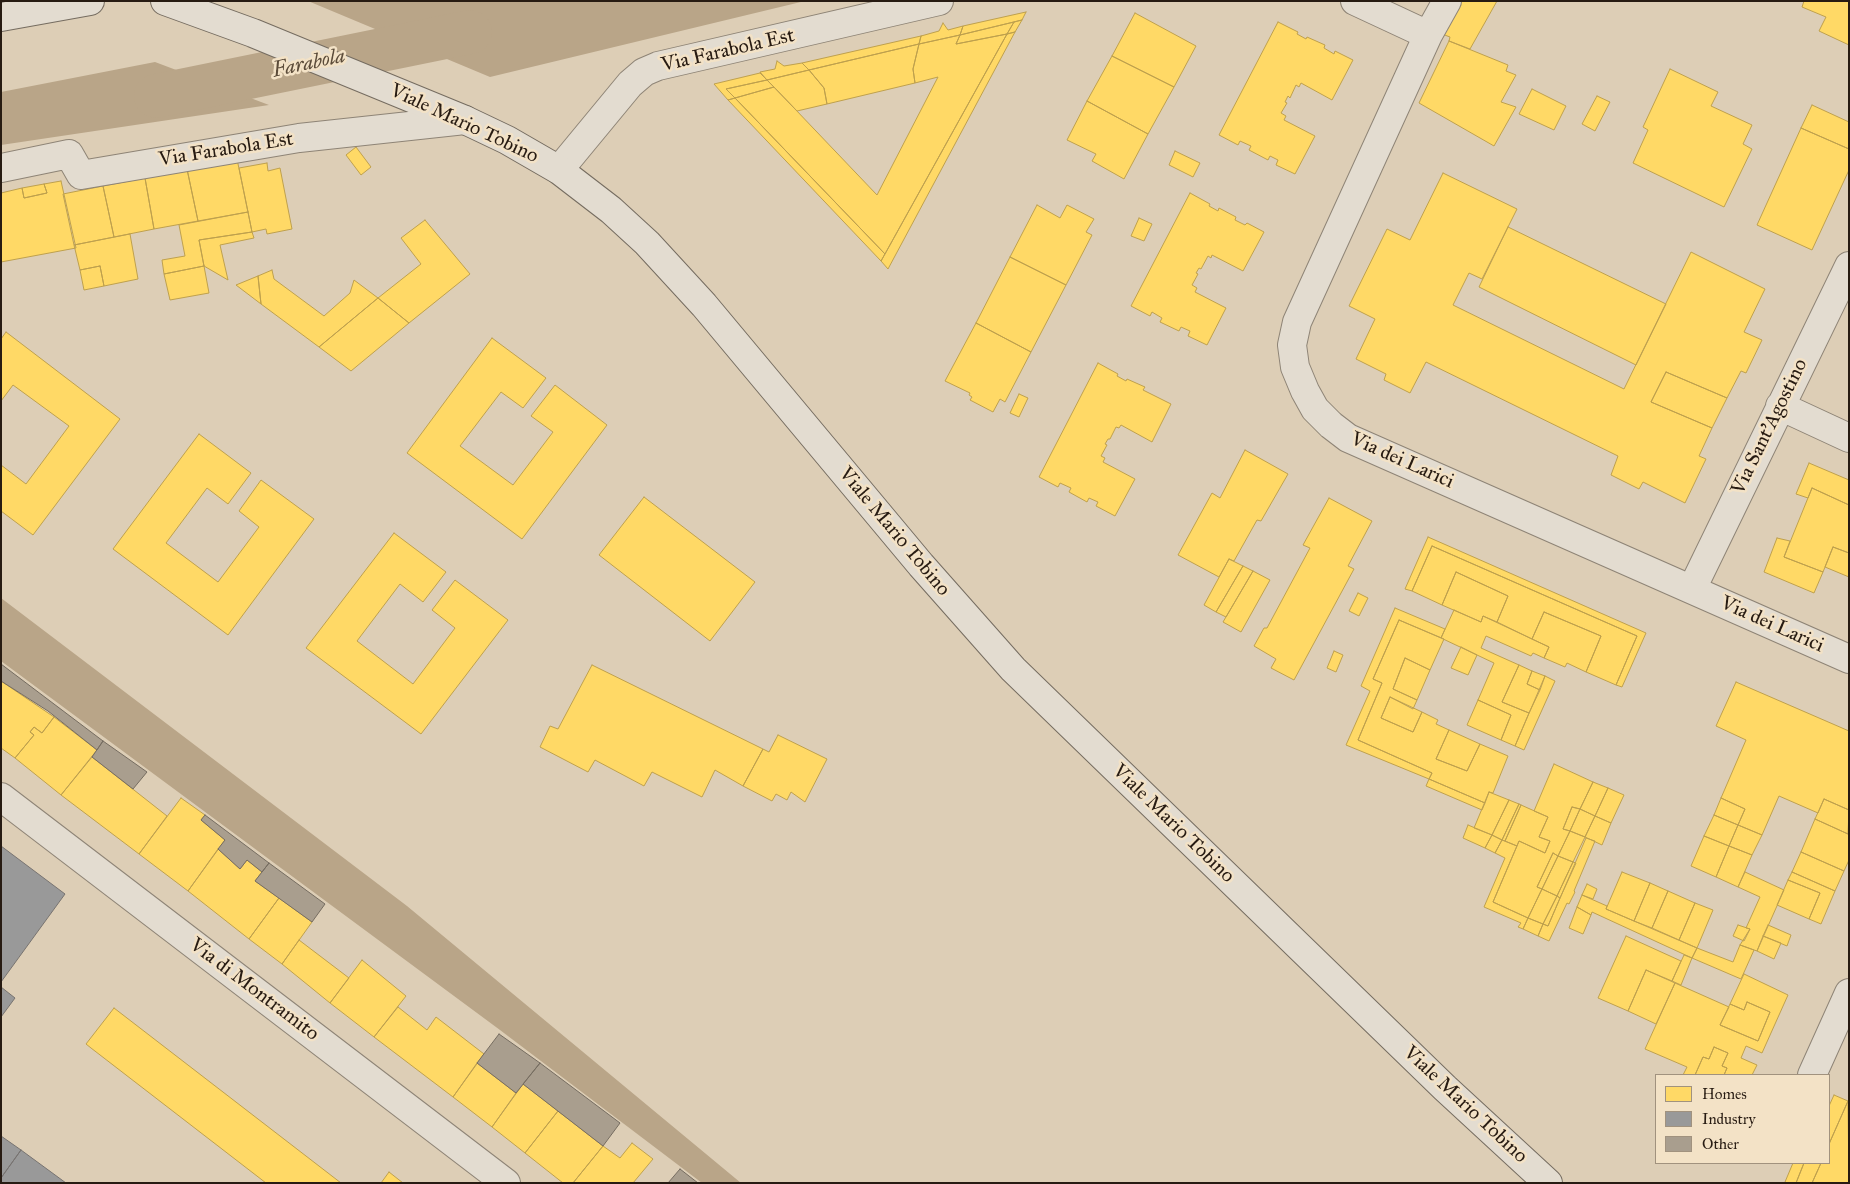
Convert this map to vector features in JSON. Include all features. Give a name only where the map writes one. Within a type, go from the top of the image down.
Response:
[{"type":"street","points":[[1,17],[90,1]]},
{"type":"street","name":"Viale Mario Tobino","points":[[165,1],[253,34],[464,120],[514,143],[559,170],[611,210],[671,268],[741,348],[921,565],[1013,669],[1445,1088],[1548,1183]]},
{"type":"street","name":"Via Farabola Est","points":[[559,170],[630,84],[644,72],[658,66],[939,1]]},
{"type":"street","points":[[1355,1],[1428,35]]},
{"type":"street","name":"Via dei Larici","points":[[1447,1],[1428,35],[1297,322],[1292,345],[1295,367],[1315,409],[1330,425],[1348,438],[1849,659]]},
{"type":"street","name":"Via Farabola Est","points":[[1,168],[69,154],[81,175],[299,138],[464,120]]},
{"type":"street","name":"Via Sant'Agostino","points":[[1692,589],[1849,266]]},
{"type":"street","points":[[1780,406],[1849,438]]},
{"type":"street","name":"Via di Montramito","points":[[1,797],[506,1183]]},
{"type":"street","points":[[1812,1074],[1849,993]]},
{"type":"shaded area","points":[[308,1],[805,1],[490,77]]},
{"type":"shaded area","points":[[155,62],[269,105],[1,145],[1,92]]},
{"type":"shaded area","points":[[1,598],[407,906],[741,1183],[702,1183],[500,1030],[1,661]]},
{"type":"building: Homes","points":[[1461,1],[1497,1],[1470,49],[1449,41],[1450,37],[1442,34]]},
{"type":"building: Homes","points":[[1804,1],[1849,1],[1849,45],[1819,31],[1826,17],[1802,7]]},
{"type":"building: Homes","points":[[1026,12],[1022,20],[960,35],[963,26]]},
{"type":"building: Homes","points":[[1135,13],[1196,46],[1174,87],[1112,56]]},
{"type":"building: Homes","points":[[1022,20],[1015,32],[1007,34],[1014,22]]},
{"type":"building: Homes","points":[[1014,22],[1007,34],[956,44],[960,35]]},
{"type":"building: Homes","points":[[1278,22],[1298,32],[1297,34],[1306,39],[1307,37],[1325,45],[1324,48],[1334,54],[1335,51],[1353,60],[1332,100],[1301,83],[1299,87],[1296,85],[1290,98],[1288,96],[1285,102],[1287,103],[1281,113],[1286,116],[1284,120],[1315,136],[1295,174],[1276,165],[1278,160],[1270,156],[1268,160],[1249,150],[1251,146],[1240,141],[1238,145],[1219,135]]},
{"type":"building: Homes","points":[[943,23],[948,30],[963,26],[960,35],[919,44],[921,36],[939,31]]},
{"type":"building: Homes","points":[[1015,32],[888,269],[881,261],[1007,34]]},
{"type":"building: Homes","points":[[1007,34],[885,254],[735,98],[774,87],[877,195],[938,77],[915,83],[913,69],[919,44],[960,35],[956,44]]},
{"type":"building: Homes","points":[[921,36],[919,44],[809,70],[802,63]]},
{"type":"building: Homes","points":[[1449,41],[1508,65],[1506,71],[1516,75],[1501,102],[1516,107],[1494,146],[1419,103]]},
{"type":"building: Homes","points":[[919,44],[913,69],[915,83],[827,104],[824,88],[809,70]]},
{"type":"building: Homes","points":[[1112,56],[1174,87],[1148,134],[1087,101]]},
{"type":"building: Homes","points":[[777,61],[784,66],[802,63],[809,70],[767,80],[760,72],[775,69]]},
{"type":"building: Homes","points":[[1670,69],[1718,92],[1711,106],[1752,125],[1743,144],[1752,149],[1724,207],[1633,163],[1648,130],[1643,127]]},
{"type":"building: Homes","points":[[809,70],[824,88],[827,104],[797,111],[767,80]]},
{"type":"building: Homes","points":[[760,73],[767,80],[726,89],[735,98],[728,100],[714,84]]},
{"type":"building: Homes","points":[[767,80],[774,87],[735,98],[726,89]]},
{"type":"building: Homes","points":[[1532,89],[1566,106],[1554,130],[1519,114]]},
{"type":"building: Homes","points":[[1597,96],[1610,102],[1595,131],[1582,124]]},
{"type":"building: Homes","points":[[735,98],[885,254],[881,261],[728,100]]},
{"type":"building: Homes","points":[[1087,101],[1148,134],[1124,179],[1092,161],[1096,154],[1067,140]]},
{"type":"building: Homes","points":[[1812,105],[1849,122],[1849,149],[1801,128]]},
{"type":"building: Homes","points":[[1801,128],[1849,149],[1849,170],[1812,250],[1757,225]]},
{"type":"building: Homes","points":[[356,147],[371,167],[361,175],[346,155]]},
{"type":"building: Homes","points":[[1175,151],[1200,163],[1193,177],[1169,165]]},
{"type":"building: Homes","points":[[237,159],[248,212],[198,221],[187,169]]},
{"type":"building: Homes","points":[[267,163],[268,171],[280,168],[292,229],[267,234],[266,229],[252,232],[239,168]]},
{"type":"building: Homes","points":[[187,169],[198,221],[154,229],[145,178]]},
{"type":"building: Homes","points":[[1443,173],[1517,209],[1482,279],[1469,273],[1453,305],[1624,389],[1691,252],[1765,289],[1744,332],[1762,340],[1746,373],[1741,371],[1727,398],[1666,372],[1651,402],[1712,428],[1699,456],[1706,459],[1685,503],[1643,482],[1639,489],[1611,475],[1618,456],[1426,362],[1410,393],[1384,380],[1386,374],[1356,359],[1375,319],[1349,306],[1387,229],[1410,240]]},
{"type":"building: Homes","points":[[145,178],[154,229],[114,237],[103,186]]},
{"type":"building: Homes","points":[[61,181],[76,248],[1,262],[1,193],[22,188],[24,198],[47,193],[44,184]]},
{"type":"building: Homes","points":[[44,184],[47,193],[24,198],[22,188]]},
{"type":"building: Homes","points":[[103,186],[114,237],[74,245],[63,194]]},
{"type":"building: Homes","points":[[1190,193],[1210,204],[1209,206],[1218,211],[1219,208],[1236,217],[1235,220],[1245,225],[1247,223],[1264,232],[1243,271],[1212,255],[1211,258],[1208,256],[1201,269],[1199,268],[1196,273],[1198,274],[1192,285],[1197,288],[1195,292],[1226,308],[1207,345],[1188,336],[1190,331],[1181,327],[1179,331],[1160,322],[1162,318],[1152,312],[1150,316],[1131,306]]},
{"type":"building: Homes","points":[[1037,205],[1060,218],[1067,205],[1094,219],[1086,232],[1092,235],[1066,285],[1010,257]]},
{"type":"building: Homes","points":[[248,212],[252,232],[199,240],[204,266],[164,274],[162,260],[185,256],[179,225]]},
{"type":"building: Homes","points":[[1139,218],[1152,224],[1144,241],[1131,236]]},
{"type":"building: Homes","points":[[425,220],[470,274],[409,323],[378,298],[421,264],[401,238]]},
{"type":"building: Homes","points":[[1508,227],[1666,304],[1636,365],[1479,287]]},
{"type":"building: Homes","points":[[252,232],[254,238],[220,245],[228,280],[204,266],[199,240]]},
{"type":"building: Homes","points":[[130,234],[138,279],[104,286],[100,266],[80,270],[74,245]]},
{"type":"building: Homes","points":[[1010,257],[1066,285],[1031,352],[976,323]]},
{"type":"building: Homes","points":[[100,266],[104,286],[84,290],[80,270]]},
{"type":"building: Homes","points":[[204,266],[209,293],[170,300],[164,274]]},
{"type":"building: Homes","points":[[272,270],[274,279],[324,316],[350,293],[354,280],[378,298],[319,347],[261,304],[258,276]]},
{"type":"building: Homes","points":[[258,276],[261,304],[236,285]]},
{"type":"building: Homes","points":[[378,298],[409,323],[351,371],[319,347]]},
{"type":"building: Homes","points":[[976,323],[1031,352],[1005,402],[1000,399],[993,412],[970,400],[972,397],[969,395],[970,393],[945,381]]},
{"type":"building: Homes","points":[[6,332],[120,419],[33,535],[1,511],[1,465],[26,484],[69,426],[13,385],[1,401],[1,339]]},
{"type":"building: Homes","points":[[492,338],[546,378],[523,408],[501,392],[460,446],[513,485],[553,432],[531,416],[555,385],[607,425],[522,539],[407,453]]},
{"type":"building: Homes","points":[[1098,363],[1118,374],[1117,376],[1126,381],[1127,379],[1145,387],[1143,390],[1171,404],[1152,442],[1121,425],[1119,428],[1116,427],[1105,444],[1107,445],[1101,456],[1105,458],[1103,462],[1135,479],[1115,516],[1096,506],[1098,502],[1089,498],[1087,502],[1069,492],[1071,488],[1060,483],[1058,487],[1039,477]]},
{"type":"building: Homes","points":[[1666,372],[1727,398],[1712,428],[1651,402]]},
{"type":"building: Homes","points":[[1019,394],[1028,398],[1019,417],[1010,413]]},
{"type":"building: Homes","points":[[199,434],[251,473],[228,504],[207,488],[166,543],[218,582],[259,527],[239,511],[261,480],[314,519],[228,635],[113,549]]},
{"type":"building: Homes","points":[[1245,450],[1288,474],[1261,521],[1257,520],[1234,561],[1229,559],[1219,577],[1178,555],[1212,493],[1220,498]]},
{"type":"building: Homes","points":[[1809,463],[1849,480],[1849,505],[1812,488],[1808,498],[1796,494]]},
{"type":"building: Homes","points":[[1812,488],[1849,505],[1849,553],[1833,547],[1823,572],[1784,557]]},
{"type":"building: Homes","points":[[644,497],[755,582],[710,641],[599,555]]},
{"type":"building: Homes","points":[[1329,498],[1372,521],[1348,566],[1354,569],[1294,680],[1271,668],[1276,659],[1254,646],[1264,628],[1267,628],[1310,548],[1303,545]]},
{"type":"building: Homes","points":[[394,533],[446,572],[423,602],[400,584],[357,641],[413,684],[455,628],[432,610],[455,580],[508,620],[421,734],[306,648]]},
{"type":"building: Homes","points":[[1428,537],[1646,633],[1622,687],[1616,685],[1637,636],[1432,546],[1412,591],[1405,589]]},
{"type":"building: Homes","points":[[1777,538],[1790,541],[1784,557],[1823,572],[1814,593],[1764,572]]},
{"type":"building: Homes","points":[[1432,546],[1637,636],[1616,685],[1586,672],[1601,636],[1544,612],[1532,639],[1497,622],[1508,596],[1456,572],[1442,605],[1412,591]]},
{"type":"building: Homes","points":[[1833,547],[1849,553],[1849,577],[1825,567]]},
{"type":"building: Homes","points":[[1229,559],[1243,566],[1216,612],[1204,605]]},
{"type":"building: Homes","points":[[1243,566],[1253,571],[1226,617],[1216,612]]},
{"type":"building: Homes","points":[[1253,571],[1270,580],[1241,632],[1223,622]]},
{"type":"building: Homes","points":[[1456,572],[1508,596],[1497,622],[1483,616],[1481,622],[1442,605]]},
{"type":"building: Homes","points":[[1358,593],[1368,598],[1359,616],[1349,611]]},
{"type":"building: Homes","points":[[1395,608],[1445,629],[1441,638],[1399,620],[1373,679],[1382,683],[1358,740],[1432,773],[1429,779],[1346,745],[1370,691],[1361,686]]},
{"type":"building: Homes","points":[[1454,610],[1481,622],[1483,616],[1549,647],[1544,658],[1533,653],[1531,656],[1486,636],[1481,648],[1519,665],[1502,702],[1529,713],[1515,746],[1501,740],[1511,715],[1478,700],[1494,663],[1441,638]]},
{"type":"building: Homes","points":[[1544,612],[1601,636],[1586,672],[1567,663],[1565,667],[1544,658],[1549,647],[1532,639]]},
{"type":"building: Homes","points":[[1399,620],[1444,639],[1430,670],[1405,658],[1393,689],[1417,700],[1413,709],[1390,697],[1381,718],[1413,732],[1422,712],[1438,720],[1436,724],[1449,730],[1436,759],[1467,771],[1480,744],[1508,756],[1493,793],[1489,792],[1485,803],[1429,779],[1432,773],[1358,740],[1382,683],[1373,679]]},
{"type":"building: Homes","points":[[1461,647],[1477,655],[1468,675],[1451,668]]},
{"type":"building: Homes","points":[[1334,651],[1343,655],[1336,672],[1327,668]]},
{"type":"building: Homes","points":[[1405,658],[1430,670],[1417,700],[1393,689]]},
{"type":"building: Homes","points":[[592,665],[763,749],[743,786],[715,770],[702,797],[652,772],[644,786],[595,760],[588,772],[540,747],[550,726],[558,729]]},
{"type":"building: Homes","points":[[1519,665],[1532,671],[1527,684],[1540,690],[1529,713],[1502,702]]},
{"type":"building: Homes","points":[[1532,671],[1545,676],[1540,690],[1527,684]]},
{"type":"building: Homes","points":[[1545,676],[1555,681],[1524,750],[1515,746]]},
{"type":"building: Homes","points":[[1,681],[54,717],[42,733],[34,727],[30,732],[34,735],[15,758],[1,748]]},
{"type":"building: Homes","points":[[1736,682],[1849,731],[1849,810],[1824,799],[1818,813],[1779,796],[1762,835],[1738,825],[1745,809],[1721,798],[1746,740],[1716,726]]},
{"type":"building: Homes","points":[[1390,697],[1422,712],[1413,732],[1381,718]]},
{"type":"building: Homes","points":[[1478,700],[1511,715],[1501,740],[1467,725]]},
{"type":"building: Homes","points":[[54,717],[97,750],[61,795],[15,758],[34,735],[30,732],[34,727],[42,733]]},
{"type":"building: Homes","points":[[1449,730],[1480,744],[1467,771],[1436,759]]},
{"type":"building: Homes","points":[[778,735],[827,759],[805,802],[791,792],[787,800],[776,794],[772,801],[743,786],[763,749],[769,752]]},
{"type":"building: Homes","points":[[92,757],[167,816],[139,854],[61,795]]},
{"type":"building: Homes","points":[[1554,764],[1593,782],[1580,809],[1572,807],[1563,829],[1570,831],[1558,856],[1553,853],[1537,887],[1542,889],[1528,918],[1493,902],[1519,841],[1545,853],[1550,841],[1539,837],[1548,817],[1534,811]]},
{"type":"building: Homes","points":[[1429,779],[1485,803],[1482,810],[1426,786]]},
{"type":"building: Homes","points":[[1593,782],[1608,788],[1595,816],[1580,809]]},
{"type":"building: Homes","points":[[1608,788],[1624,795],[1611,823],[1595,816]]},
{"type":"building: Homes","points":[[1489,792],[1509,800],[1492,835],[1474,828]]},
{"type":"building: Homes","points":[[181,798],[205,815],[201,820],[225,840],[188,891],[139,854]]},
{"type":"building: Homes","points":[[1721,798],[1745,809],[1738,825],[1714,815]]},
{"type":"building: Homes","points":[[1824,799],[1849,810],[1848,834],[1815,819]]},
{"type":"building: Homes","points":[[1509,800],[1519,804],[1502,840],[1492,835]]},
{"type":"building: Homes","points":[[1519,804],[1521,805],[1505,841],[1502,840]]},
{"type":"building: Homes","points":[[1521,805],[1548,817],[1539,837],[1550,841],[1545,853],[1519,841],[1517,846],[1505,841]]},
{"type":"building: Homes","points":[[1572,807],[1580,809],[1570,831],[1563,829]]},
{"type":"building: Homes","points":[[1580,809],[1595,816],[1585,837],[1570,831]]},
{"type":"building: Homes","points":[[1714,815],[1738,825],[1729,846],[1704,836]]},
{"type":"building: Homes","points":[[1595,816],[1611,823],[1602,845],[1585,837]]},
{"type":"building: Homes","points":[[1815,819],[1848,834],[1849,832],[1849,860],[1844,871],[1801,852]]},
{"type":"building: Homes","points":[[1468,825],[1492,835],[1485,848],[1463,838]]},
{"type":"building: Homes","points":[[1738,825],[1762,835],[1752,855],[1729,846]]},
{"type":"building: Homes","points":[[1570,831],[1585,837],[1573,862],[1558,856]]},
{"type":"building: Homes","points":[[1492,835],[1502,840],[1495,853],[1485,848]]},
{"type":"building: Homes","points":[[1704,836],[1729,846],[1716,877],[1691,866]]},
{"type":"building: Homes","points":[[1586,838],[1595,841],[1575,892],[1569,904],[1567,903],[1549,941],[1538,936],[1543,924],[1548,926]]},
{"type":"building: Homes","points":[[1502,840],[1517,846],[1493,902],[1528,918],[1523,929],[1518,927],[1521,923],[1484,907],[1505,858],[1495,853]]},
{"type":"building: Homes","points":[[1729,846],[1752,855],[1738,887],[1716,877]]},
{"type":"building: Homes","points":[[218,849],[240,869],[247,860],[262,872],[255,881],[279,898],[249,939],[188,891]]},
{"type":"building: Homes","points":[[1801,852],[1844,871],[1835,891],[1792,872]]},
{"type":"building: Homes","points":[[1553,853],[1558,856],[1542,889],[1537,887]]},
{"type":"building: Homes","points":[[1558,856],[1573,862],[1557,896],[1542,889]]},
{"type":"building: Homes","points":[[1573,862],[1576,863],[1560,898],[1557,896]]},
{"type":"building: Homes","points":[[1622,872],[1650,883],[1634,921],[1606,909]]},
{"type":"building: Homes","points":[[1745,872],[1784,890],[1757,951],[1740,945],[1750,929],[1746,928],[1760,897],[1738,887]]},
{"type":"building: Homes","points":[[1792,872],[1835,891],[1821,924],[1809,919],[1820,893],[1788,880]]},
{"type":"building: Homes","points":[[1788,880],[1820,893],[1809,919],[1777,905]]},
{"type":"building: Homes","points":[[1650,883],[1668,891],[1652,928],[1634,921]]},
{"type":"building: Homes","points":[[1587,884],[1597,889],[1593,899],[1582,895]]},
{"type":"building: Homes","points":[[1542,889],[1557,896],[1543,924],[1528,918]]},
{"type":"building: Homes","points":[[1668,891],[1695,903],[1679,940],[1652,928]]},
{"type":"building: Homes","points":[[1582,895],[1607,906],[1606,909],[1697,948],[1692,958],[1592,912],[1591,915],[1577,907]]},
{"type":"building: Homes","points":[[1557,896],[1560,898],[1548,926],[1543,924]]},
{"type":"building: Homes","points":[[279,898],[312,922],[282,964],[249,939]]},
{"type":"building: Homes","points":[[1695,903],[1713,910],[1697,948],[1679,940]]},
{"type":"building: Homes","points":[[1577,907],[1591,915],[1583,934],[1569,928]]},
{"type":"building: Homes","points":[[1528,918],[1543,924],[1538,936],[1523,929]]},
{"type":"building: Homes","points":[[1738,925],[1750,929],[1744,941],[1733,936]]},
{"type":"building: Homes","points":[[1768,925],[1791,935],[1787,946],[1763,936]]},
{"type":"building: Homes","points":[[1626,936],[1681,961],[1672,981],[1646,970],[1628,1011],[1598,998]]},
{"type":"building: Homes","points":[[1763,936],[1781,943],[1774,959],[1757,951]]},
{"type":"building: Homes","points":[[299,940],[349,978],[330,1003],[282,964]]},
{"type":"building: Homes","points":[[1740,945],[1754,950],[1741,979],[1692,958],[1697,948],[1733,962]]},
{"type":"building: Homes","points":[[1684,955],[1692,958],[1681,985],[1672,981]]},
{"type":"building: Homes","points":[[362,960],[406,996],[374,1037],[330,1003]]},
{"type":"building: Homes","points":[[1646,970],[1675,983],[1656,1024],[1628,1011]]},
{"type":"building: Homes","points":[[1744,974],[1788,995],[1762,1053],[1746,1046],[1741,1058],[1757,1065],[1752,1074],[1724,1074],[1727,1068],[1722,1066],[1728,1053],[1714,1047],[1709,1059],[1703,1057],[1695,1074],[1684,1074],[1687,1067],[1645,1049],[1675,983],[1729,1007],[1720,1025],[1758,1041],[1770,1012],[1747,1002],[1744,1010],[1730,1004]]},
{"type":"building: Homes","points":[[1747,1002],[1770,1012],[1758,1041],[1720,1025],[1730,1004],[1744,1010]]},
{"type":"building: Homes","points":[[398,1007],[427,1030],[436,1017],[484,1054],[453,1097],[374,1037]]},
{"type":"building: Homes","points":[[114,1008],[341,1183],[266,1183],[86,1044]]},
{"type":"building: Homes","points":[[1714,1047],[1728,1053],[1722,1066],[1727,1068],[1724,1074],[1695,1074],[1703,1057],[1709,1059]]},
{"type":"building: Homes","points":[[477,1063],[516,1093],[492,1127],[453,1097]]},
{"type":"building: Homes","points":[[523,1084],[558,1111],[525,1153],[492,1127]]},
{"type":"building: Homes","points":[[1834,1095],[1848,1101],[1830,1142],[1830,1104]]},
{"type":"building: Homes","points":[[1848,1101],[1849,1183],[1812,1183],[1821,1164],[1830,1164],[1830,1142]]},
{"type":"building: Homes","points":[[558,1111],[603,1146],[573,1183],[563,1183],[525,1153]]},
{"type":"building: Homes","points":[[632,1143],[653,1159],[633,1183],[573,1183],[603,1146],[620,1158]]},
{"type":"building: Homes","points":[[1793,1164],[1804,1164],[1796,1183],[1785,1182]]},
{"type":"building: Homes","points":[[1804,1164],[1821,1164],[1812,1183],[1796,1183]]},
{"type":"building: Homes","points":[[389,1172],[403,1183],[381,1183]]},
{"type":"building: Industry","points":[[1,846],[65,894],[1,982]]},
{"type":"building: Industry","points":[[1,987],[15,998],[1,1017]]},
{"type":"building: Industry","points":[[1,1136],[21,1150],[1,1178]]},
{"type":"building: Industry","points":[[21,1150],[66,1183],[1,1183],[1,1178]]},
{"type":"building: Other","points":[[1,664],[103,741],[97,750],[48,711],[1,681]]},
{"type":"building: Other","points":[[103,741],[147,772],[133,789],[92,757]]},
{"type":"building: Other","points":[[205,815],[269,863],[262,872],[247,860],[240,869],[218,849],[225,840],[201,820]]},
{"type":"building: Other","points":[[269,863],[325,904],[312,922],[255,881]]},
{"type":"building: Other","points":[[499,1034],[540,1063],[516,1093],[477,1063]]},
{"type":"building: Other","points":[[540,1063],[620,1123],[603,1146],[523,1084]]},
{"type":"building: Other","points":[[680,1169],[698,1183],[668,1183]]},
{"type":"waterway","name":"Farabola","points":[[156,96],[470,32]]}]
